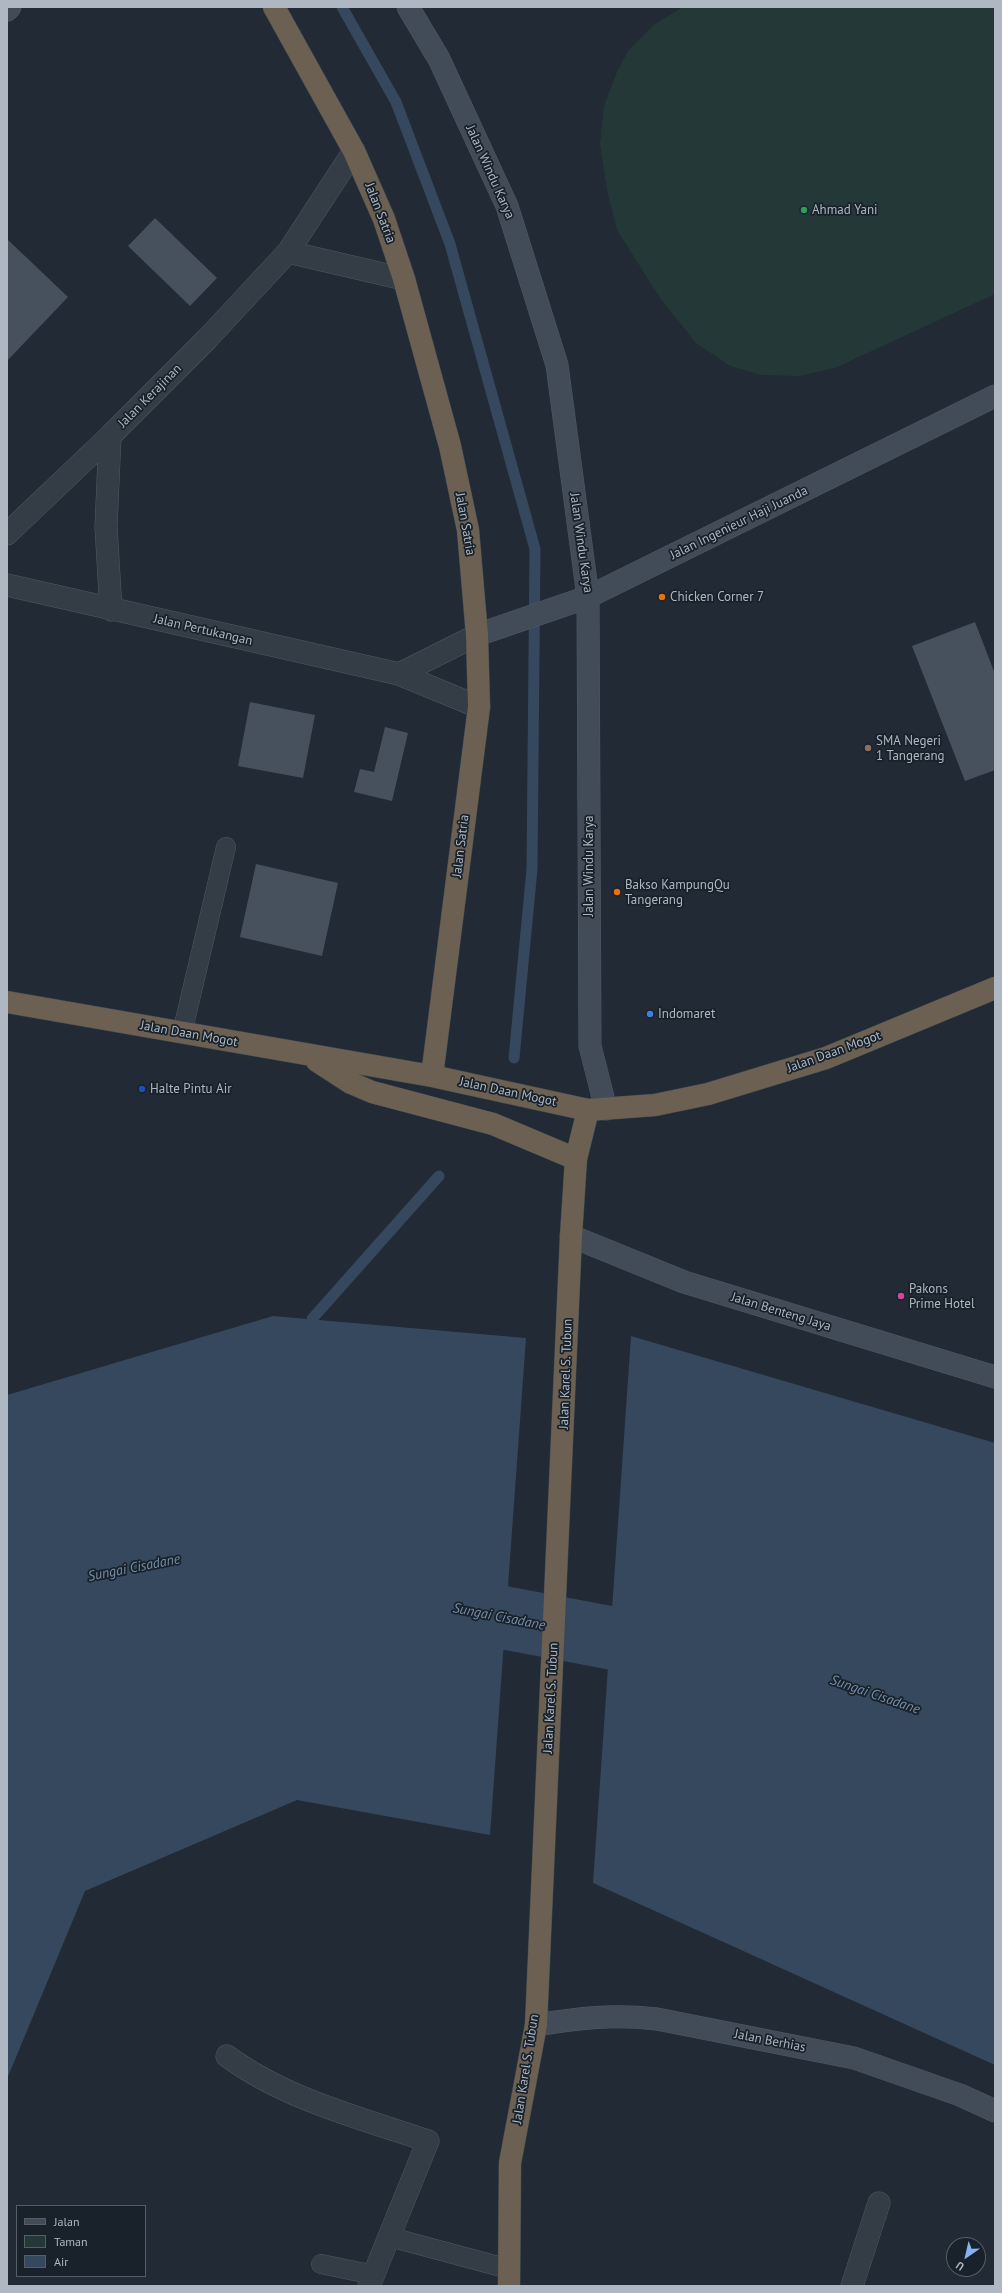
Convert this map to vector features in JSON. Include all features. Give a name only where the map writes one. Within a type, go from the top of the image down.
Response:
[{"type":"highway","name":"Jalan Satria","points":[[274,7],[354,151],[384,219],[404,279],[450,446],[463,507],[473,570],[482,633],[479,707],[432,1076]]},
{"type":"highway","name":"Jalan Daan Mogot","points":[[7,1002],[309,1056],[432,1076],[597,1109],[655,1105],[708,1094],[826,1058],[995,988]]},
{"type":"highway","points":[[309,1056],[351,1083],[372,1092],[494,1124],[576,1159]]},
{"type":"highway","name":"Jalan Karel S. Tubun","points":[[509,2277],[510,2163],[536,2025],[571,1236],[576,1159],[597,1109]]},
{"type":"street","points":[[7,10],[10,7]]},
{"type":"street","name":"Jalan Windu Karya","points":[[408,7],[439,59],[507,206],[557,365],[582,599],[590,1046],[597,1109]]},
{"type":"street","name":"Jalan Kerajinan","points":[[7,534],[110,436],[207,339],[288,252],[354,151]]},
{"type":"street","points":[[288,252],[404,279]]},
{"type":"street","name":"Jalan Ingenieur Haji Juanda","points":[[482,633],[582,599],[995,396]]},
{"type":"street","points":[[110,436],[106,527],[111,610]]},
{"type":"street","name":"Jalan Pertukangan","points":[[7,585],[111,610],[399,674],[479,707]]},
{"type":"street","points":[[399,674],[482,633]]},
{"type":"street","name":"Jalan Benteng Jaya","points":[[571,1236],[684,1282],[995,1377]]},
{"type":"street","name":"Jalan Berhias","points":[[536,2025],[585,2017],[626,2016],[657,2019],[854,2058],[960,2095],[995,2111]]},
{"type":"street","points":[[227,2056],[245,2069],[274,2086],[428,2141],[390,2237],[371,2280]]},
{"type":"street","points":[[852,2286],[879,2203]]},
{"type":"lane","points":[[182,1033],[226,847]]},
{"type":"lane","points":[[390,2237],[509,2277]]},
{"type":"lane","points":[[321,2264],[371,2280]]},
{"type":"green space","name":"Ahmad Yani","points":[[683,7],[995,7],[995,294],[835,368],[799,376],[761,375],[730,366],[696,343],[660,298],[617,230],[607,190],[600,144],[604,106],[617,72],[628,51],[655,24]]},
{"type":"water","points":[[273,1316],[526,1338],[490,1835],[297,1800],[85,1891],[7,2079],[7,1395]]},
{"type":"water","points":[[631,1336],[995,1443],[995,2065],[593,1883]]},
{"type":"building","points":[[155,218],[217,278],[190,306],[128,246]]},
{"type":"building","points":[[7,239],[68,297],[7,361]]},
{"type":"building","points":[[975,622],[995,674],[995,770],[965,781],[912,646]]},
{"type":"building","points":[[250,702],[315,715],[303,778],[238,766]]},
{"type":"building","points":[[385,727],[408,733],[392,801],[354,792],[360,769],[374,772]]},
{"type":"building","points":[[256,864],[338,883],[322,956],[240,937]]},
{"type":"waterway","points":[[342,7],[396,102],[450,244],[535,549],[532,869],[514,1058]]},
{"type":"waterway","points":[[312,1319],[439,1176]]},
{"type":"waterway","name":"Sungai Cisadane","points":[[421,1602],[696,1654]]},
{"type":"place","name":"Ahmad Yani","points":[[804,210]]},
{"type":"place","name":"Chicken Corner 7","points":[[662,597]]},
{"type":"place","name":"SMA Negeri 1 Tangerang","points":[[868,748]]},
{"type":"place","name":"Bakso KampungQu Tangerang","points":[[617,892]]},
{"type":"place","name":"Indomaret","points":[[650,1014]]},
{"type":"place","name":"Halte Pintu Air","points":[[142,1089]]},
{"type":"place","name":"Pakons Prime Hotel","points":[[901,1296]]}]
